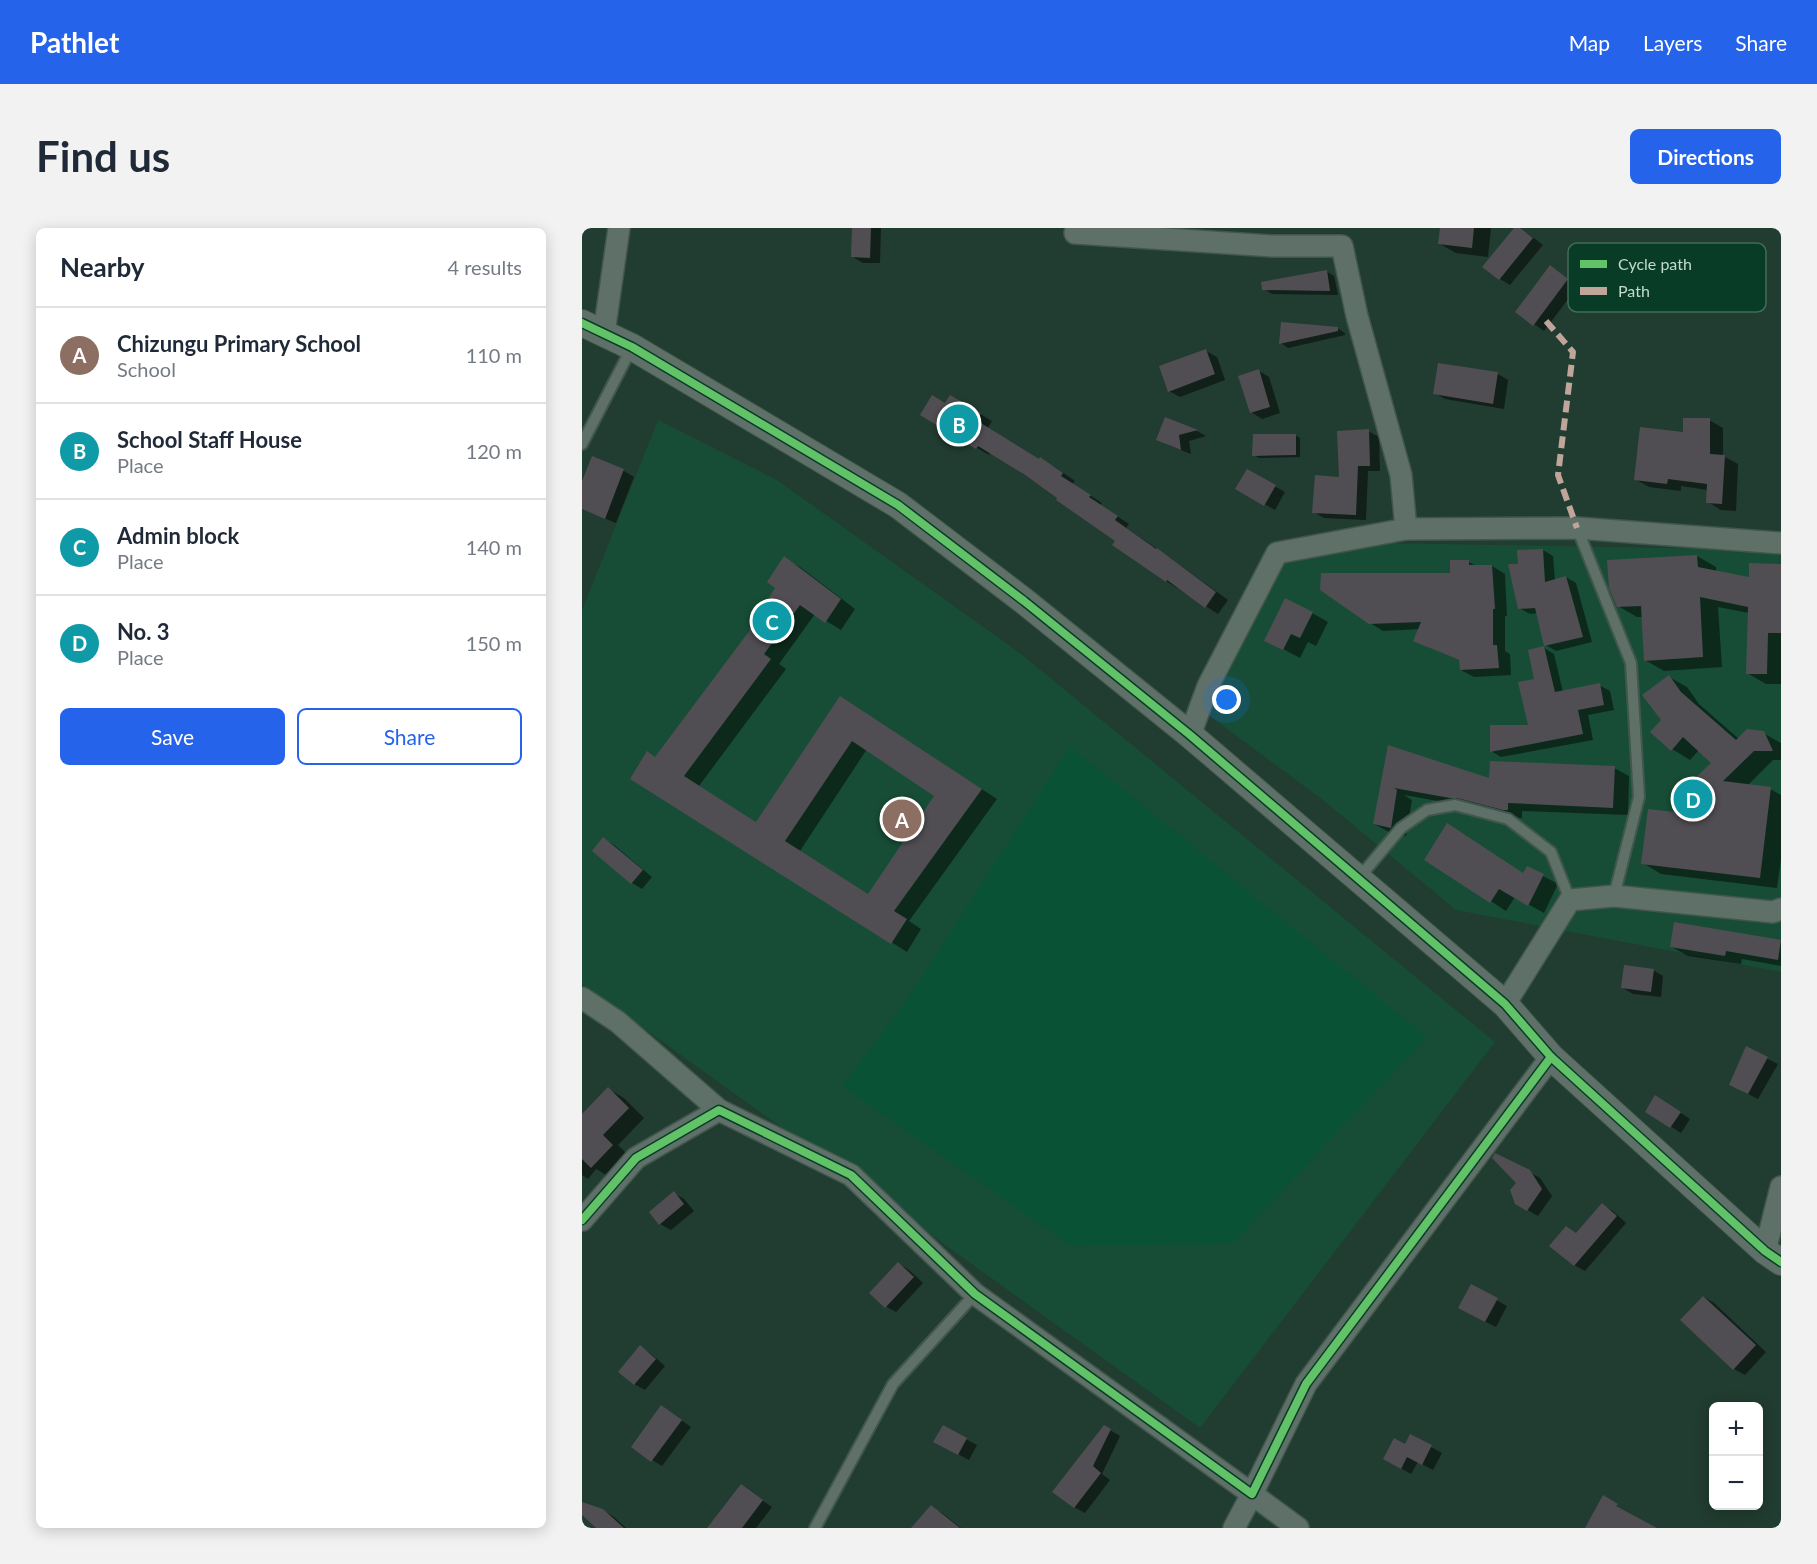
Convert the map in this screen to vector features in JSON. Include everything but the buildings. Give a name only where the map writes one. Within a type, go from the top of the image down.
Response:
[{"type":"street","points":[[619,228],[593,328],[632,347],[898,505],[1024,601],[1190,735],[1505,1004],[1551,1057],[1773,1257]]},
{"type":"street","points":[[1075,233],[1272,246],[1342,246],[1357,316],[1401,475],[1406,529]]},
{"type":"street","points":[[1190,735],[1208,686],[1277,553],[1406,529],[1577,528],[1781,543]]},
{"type":"street","points":[[1505,1004],[1570,900],[1614,896],[1773,912],[1781,909]]},
{"type":"street","points":[[582,998],[618,1022],[719,1110],[851,1175],[975,1294],[1298,1528]]},
{"type":"street","points":[[1234,1528],[1306,1384],[1551,1057]]},
{"type":"street","points":[[582,1220],[636,1158],[719,1110]]},
{"type":"street","points":[[1773,1257],[1781,1187]]},
{"type":"lane","points":[[582,444],[632,347]]},
{"type":"lane","points":[[1577,528],[1630,663],[1638,797],[1614,896]]},
{"type":"lane","points":[[1358,879],[1401,828],[1427,810],[1455,805],[1508,819],[1551,852],[1570,900]]},
{"type":"lane","points":[[815,1528],[893,1384],[975,1294]]},
{"type":"shaded area","points":[[658,420],[777,480],[1021,654],[1495,1042],[1200,1428],[582,984],[582,610]]},
{"type":"shaded area","points":[[1321,542],[1726,549],[1781,554],[1781,972],[1456,910],[1323,800],[1203,711],[1273,550]]},
{"type":"shaded area","points":[[1070,746],[1427,1037],[1232,1244],[1071,1246],[842,1086],[910,995]]},
{"type":"marked path","points":[[1546,321],[1573,352],[1558,475],[1577,528]]},
{"type":"cycle path","points":[[582,323],[632,347],[898,505],[1024,601],[1190,735],[1505,1004],[1551,1057],[1765,1251],[1781,1262]]},
{"type":"cycle path","points":[[582,1220],[636,1158],[719,1110],[851,1175],[975,1294],[1252,1494],[1306,1384],[1551,1057]]},
{"type":"place","name":"School Staff House","points":[[959,424]]},
{"type":"place","name":"Admin block","points":[[772,621]]},
{"type":"place","name":"No. 3","points":[[1693,799]]},
{"type":"place","name":"Chizungu Primary School","points":[[902,819]]}]
